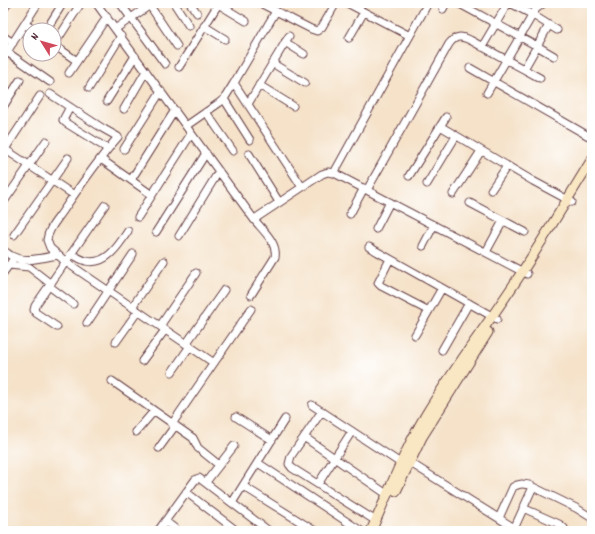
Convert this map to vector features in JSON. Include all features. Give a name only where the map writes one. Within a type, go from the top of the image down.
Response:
[{"type":"main road","points":[[378,531],[406,464],[405,452],[426,414],[450,376],[494,318],[525,273],[588,172],[592,159]]},
{"type":"main road","points":[[371,531],[388,495],[406,464]]},
{"type":"street","points":[[3,10],[8,3]]},
{"type":"street","points":[[26,22],[38,3]]},
{"type":"street","points":[[51,22],[63,3]]},
{"type":"street","points":[[62,33],[81,3]]},
{"type":"street","points":[[96,3],[191,134],[275,246],[275,257],[251,294]]},
{"type":"street","points":[[120,3],[164,64]]},
{"type":"street","points":[[174,3],[189,26]]},
{"type":"street","points":[[190,3],[197,13]]},
{"type":"street","points":[[260,3],[311,29],[317,30],[322,27],[336,3]]},
{"type":"street","points":[[347,3],[410,36]]},
{"type":"street","points":[[334,173],[427,5],[419,3]]},
{"type":"street","points":[[458,3],[554,56]]},
{"type":"street","points":[[482,46],[509,3],[533,14],[557,30]]},
{"type":"street","points":[[487,93],[536,9],[544,3]]},
{"type":"street","points":[[116,29],[150,4],[177,46]]},
{"type":"street","points":[[179,67],[219,4],[246,21]]},
{"type":"street","points":[[186,126],[224,99],[276,11]]},
{"type":"street","points":[[349,38],[364,12]]},
{"type":"street","points":[[69,73],[107,17]]},
{"type":"street","points":[[524,69],[549,25]]},
{"type":"street","points":[[204,26],[225,39]]},
{"type":"street","points":[[22,29],[5,55],[50,82]]},
{"type":"street","points":[[3,36],[13,43]]},
{"type":"street","points":[[89,88],[121,36]]},
{"type":"street","points":[[350,214],[449,44],[457,37],[462,36],[540,78]]},
{"type":"street","points":[[248,104],[287,39],[304,54]]},
{"type":"street","points":[[62,51],[77,61]]},
{"type":"street","points":[[108,101],[134,56]]},
{"type":"street","points":[[272,63],[305,83]]},
{"type":"street","points":[[470,68],[592,138]]},
{"type":"street","points":[[124,109],[146,71]]},
{"type":"street","points":[[3,107],[20,80]]},
{"type":"street","points":[[234,83],[302,187]]},
{"type":"street","points":[[259,85],[293,106]]},
{"type":"street","points":[[124,149],[161,91]]},
{"type":"street","points":[[50,94],[118,137],[74,195],[47,236],[46,240],[50,248],[66,262],[214,363]]},
{"type":"street","points":[[40,96],[4,151],[29,165],[74,195]]},
{"type":"street","points":[[224,99],[250,140]]},
{"type":"street","points":[[70,107],[63,120],[108,149]]},
{"type":"street","points":[[132,180],[174,110]]},
{"type":"street","points":[[206,112],[233,151]]},
{"type":"street","points":[[410,176],[446,117]]},
{"type":"street","points":[[440,126],[569,201]]},
{"type":"street","points":[[138,217],[191,134]]},
{"type":"street","points":[[427,184],[456,136]]},
{"type":"street","points":[[3,203],[46,141]]},
{"type":"street","points":[[452,194],[481,150]]},
{"type":"street","points":[[156,232],[206,153]]},
{"type":"street","points":[[249,154],[279,202]]},
{"type":"street","points":[[14,235],[68,158]]},
{"type":"street","points":[[101,159],[152,195]]},
{"type":"street","points":[[492,190],[507,166]]},
{"type":"street","points":[[179,236],[219,171]]},
{"type":"street","points":[[253,218],[256,218],[322,174],[328,172],[334,173],[525,273]]},
{"type":"street","points":[[376,228],[390,202]]},
{"type":"street","points":[[470,203],[525,232]]},
{"type":"street","points":[[57,327],[36,313],[34,310],[35,306],[105,205]]},
{"type":"street","points":[[486,252],[504,221]]},
{"type":"street","points":[[423,246],[434,225]]},
{"type":"street","points":[[71,254],[86,261],[96,261],[110,255],[128,231]]},
{"type":"street","points":[[369,247],[494,318]]},
{"type":"street","points":[[3,250],[14,258],[28,259],[58,255]]},
{"type":"street","points":[[87,323],[133,254]]},
{"type":"street","points":[[3,273],[14,258]]},
{"type":"street","points":[[390,259],[378,283],[429,311]]},
{"type":"street","points":[[116,342],[164,261]]},
{"type":"street","points":[[9,264],[29,267],[73,304]]},
{"type":"street","points":[[142,361],[196,273]]},
{"type":"street","points":[[415,334],[442,288]]},
{"type":"street","points":[[172,372],[224,290]]},
{"type":"street","points":[[442,350],[469,303]]},
{"type":"street","points":[[159,448],[251,309]]},
{"type":"street","points":[[112,380],[193,438],[198,448],[219,465]]},
{"type":"street","points":[[312,405],[406,464],[499,518],[515,530],[533,487]]},
{"type":"street","points":[[136,432],[154,411]]},
{"type":"street","points":[[322,411],[291,456],[289,464],[292,468],[376,521]]},
{"type":"street","points":[[236,417],[272,440]]},
{"type":"street","points":[[232,503],[285,419]]},
{"type":"street","points":[[318,484],[352,431]]},
{"type":"street","points":[[304,437],[388,495]]},
{"type":"street","points":[[206,482],[234,446]]},
{"type":"street","points":[[258,463],[361,531]]},
{"type":"street","points":[[158,531],[186,492],[197,479],[201,479],[268,531]]},
{"type":"street","points":[[499,518],[514,487],[517,484],[533,487],[592,518]]},
{"type":"street","points":[[243,486],[315,531]]},
{"type":"street","points":[[186,492],[237,531]]},
{"type":"street","points":[[523,508],[559,524],[565,531]]},
{"type":"street","points":[[165,521],[178,531]]}]
